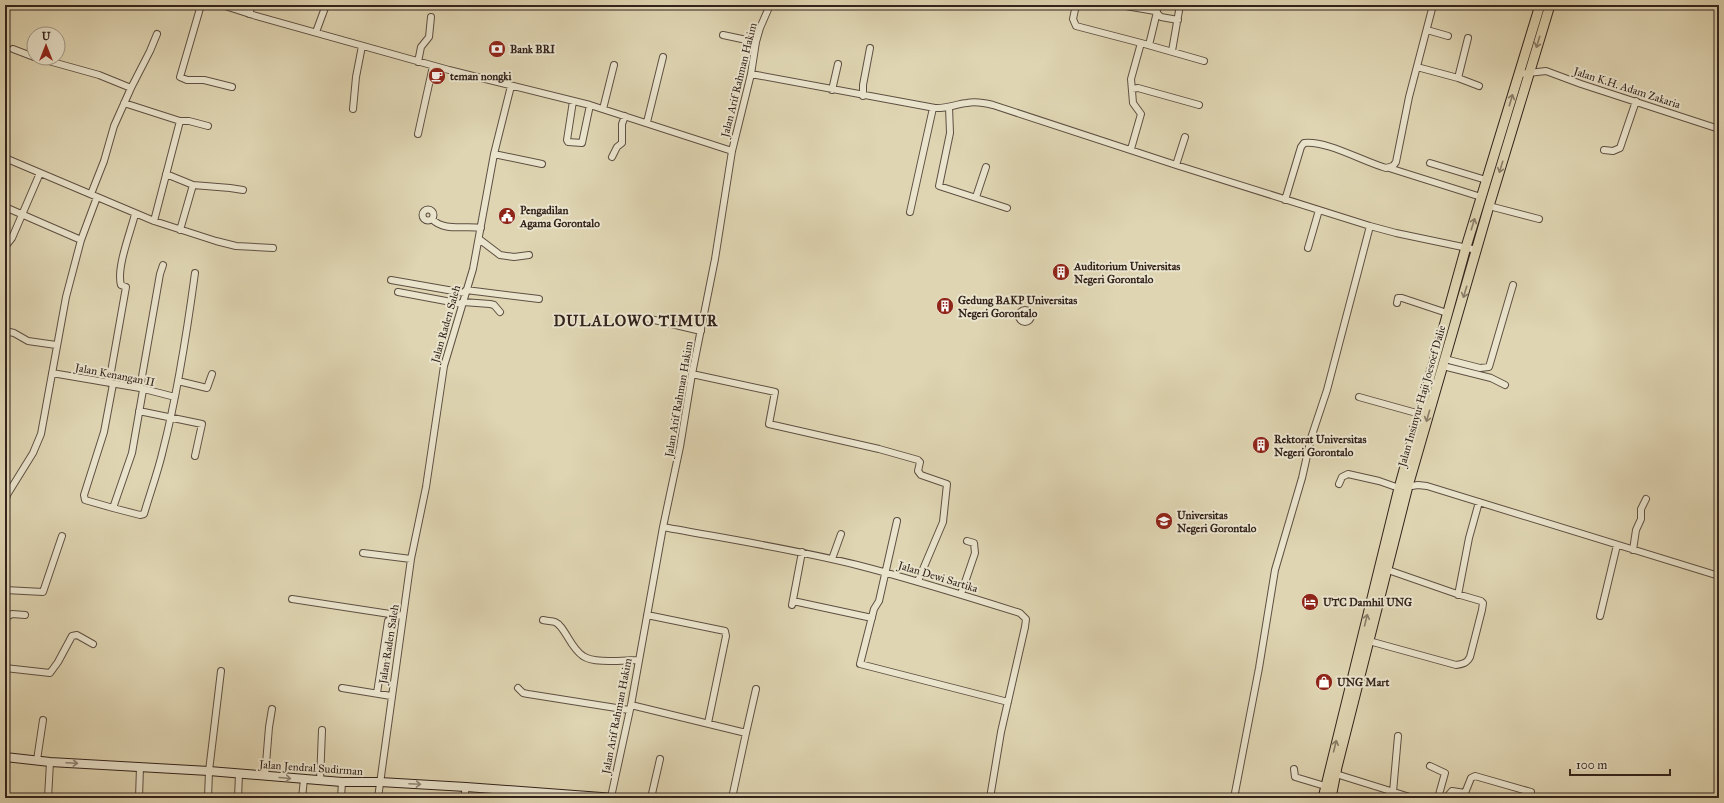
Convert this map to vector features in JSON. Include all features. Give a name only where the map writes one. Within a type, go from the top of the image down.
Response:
[{"type":"main road","name":"Jalan Insinyur Haji Joesoef Dalie","points":[[1331,798],[1335,769],[1399,488],[1466,246],[1540,5]]},
{"type":"main road","name":"Jalan Insinyur Haji Joesoef Dalie","points":[[1323,798],[1325,786],[1335,769],[1388,570],[1408,486],[1489,206],[1550,5]]},
{"type":"street","points":[[201,5],[180,77],[187,80],[204,80],[232,87]]},
{"type":"street","points":[[222,5],[418,62],[590,105],[647,122],[732,151]]},
{"type":"street","points":[[249,14],[252,5]]},
{"type":"street","points":[[316,32],[326,5]]},
{"type":"street","name":"Jalan Arif Rahman Hakim","points":[[612,798],[715,259],[732,151],[751,74],[756,42],[769,5]]},
{"type":"street","points":[[1076,5],[1073,19],[1076,26],[1172,51],[1204,61]]},
{"type":"street","points":[[1120,5],[1144,8],[1157,12],[1161,17],[1178,20]]},
{"type":"street","points":[[1172,51],[1180,5]]},
{"type":"street","points":[[1389,168],[1396,162],[1417,67],[1433,5]]},
{"type":"street","points":[[1149,45],[1157,12]]},
{"type":"street","points":[[418,62],[421,47],[429,37],[431,17]]},
{"type":"street","points":[[1427,30],[1448,36]]},
{"type":"street","points":[[5,503],[6,494],[33,453],[41,434],[56,345],[66,297],[114,126],[157,34]]},
{"type":"street","points":[[723,35],[756,42]]},
{"type":"street","points":[[1458,78],[1468,38]]},
{"type":"street","points":[[1131,150],[1141,114],[1134,106],[1132,74],[1141,43]]},
{"type":"street","points":[[353,109],[356,77],[362,46]]},
{"type":"street","points":[[863,96],[863,85],[870,48]]},
{"type":"street","points":[[13,49],[26,54]]},
{"type":"street","points":[[647,122],[663,57]]},
{"type":"street","points":[[832,90],[838,64]]},
{"type":"street","points":[[603,109],[614,65]]},
{"type":"street","points":[[66,66],[99,75],[131,88]]},
{"type":"street","points":[[418,134],[433,66]]},
{"type":"street","points":[[1417,67],[1458,78],[1479,86]]},
{"type":"street","name":"Jalan K.H. Adam Zakaria","points":[[1519,74],[1546,71],[1581,84],[1719,129]]},
{"type":"street","points":[[751,74],[933,108],[980,102],[994,105],[1176,165],[1370,226],[1396,233],[1466,246],[1477,250]]},
{"type":"street","name":"Jalan Raden Saleh","points":[[378,798],[411,560],[428,473],[444,366],[473,269],[494,154],[511,86]]},
{"type":"street","points":[[1132,89],[1138,88],[1199,105]]},
{"type":"street","points":[[573,101],[567,140],[568,142],[582,143],[590,105]]},
{"type":"street","points":[[1604,150],[1613,151],[1620,148],[1636,102]]},
{"type":"street","points":[[124,103],[180,121],[189,121],[208,126]]},
{"type":"street","points":[[949,107],[950,133],[939,186],[1007,208]]},
{"type":"street","points":[[910,212],[933,108]]},
{"type":"street","points":[[612,157],[617,147],[622,143],[622,124],[625,116]]},
{"type":"street","points":[[154,221],[180,121]]},
{"type":"street","points":[[1176,165],[1185,137]]},
{"type":"street","points":[[1285,200],[1301,147],[1304,143],[1322,145],[1481,197]]},
{"type":"street","points":[[494,154],[542,164]]},
{"type":"street","points":[[5,158],[136,214],[180,230],[236,246],[273,248]]},
{"type":"street","points":[[1430,164],[1486,180]]},
{"type":"street","points":[[976,197],[986,167]]},
{"type":"street","points":[[5,247],[12,238],[23,215],[40,173]]},
{"type":"street","points":[[166,174],[193,185],[243,190]]},
{"type":"street","points":[[180,230],[193,185]]},
{"type":"street","points":[[1489,206],[1539,219]]},
{"type":"street","points":[[5,207],[81,240]]},
{"type":"street","points":[[1308,248],[1319,210]]},
{"type":"street","points":[[136,214],[120,268],[121,284],[126,287],[104,432],[84,496],[86,500],[140,515],[144,514],[163,450],[175,397],[195,273]]},
{"type":"street","points":[[432,219],[440,224],[452,227],[469,226],[481,228]]},
{"type":"street","points":[[1246,798],[1234,797],[1259,668],[1275,570],[1327,390],[1370,226]]},
{"type":"street","points":[[479,239],[500,255],[514,257],[528,256]]},
{"type":"street","points":[[113,508],[132,453],[160,274],[163,265]]},
{"type":"street","points":[[391,280],[466,292],[539,299]]},
{"type":"street","points":[[1444,363],[1489,368],[1513,285]]},
{"type":"street","points":[[398,292],[463,303],[490,304],[494,305],[500,312]]},
{"type":"street","points":[[1397,303],[1398,298],[1402,298],[1447,313]]},
{"type":"street","points":[[646,318],[701,331]]},
{"type":"street","points":[[5,331],[14,333],[28,341],[56,345]]},
{"type":"street","points":[[1444,363],[1491,378],[1505,386]]},
{"type":"street","name":"Jalan Kenangan II","points":[[52,373],[142,389],[175,397]]},
{"type":"street","points":[[178,381],[207,388],[212,374]]},
{"type":"street","points":[[692,374],[775,392],[769,424],[879,449],[918,460],[920,462],[918,471],[921,475],[947,484],[943,522],[918,581]]},
{"type":"street","points":[[1359,397],[1420,414]]},
{"type":"street","points":[[139,411],[202,424],[195,456]]},
{"type":"street","points":[[1339,484],[1342,477],[1348,474],[1379,481],[1399,488],[1418,485],[1427,486],[1719,576]]},
{"type":"street","points":[[1633,550],[1636,530],[1641,519],[1641,509],[1646,499]]},
{"type":"street","points":[[1458,595],[1469,538],[1479,502]]},
{"type":"street","points":[[897,521],[878,601],[860,664],[1008,702]]},
{"type":"street","name":"Jalan Dewi Sartika","points":[[663,527],[802,552],[885,572],[961,594],[1020,613],[1024,616],[1025,627],[1001,732],[990,798]]},
{"type":"street","points":[[832,559],[841,534]]},
{"type":"street","points":[[5,590],[43,592],[62,536]]},
{"type":"street","points":[[961,594],[975,548],[974,543],[967,541]]},
{"type":"street","points":[[1600,616],[1617,545]]},
{"type":"street","points":[[802,552],[792,603],[872,618]]},
{"type":"street","points":[[363,553],[411,560]]},
{"type":"street","points":[[1369,641],[1456,665],[1465,663],[1470,657],[1483,603],[1481,601],[1458,595],[1388,570]]},
{"type":"street","points":[[292,598],[404,616]]},
{"type":"street","points":[[5,618],[12,614],[25,615]]},
{"type":"street","points":[[647,615],[725,631],[726,636],[708,723]]},
{"type":"street","points":[[543,620],[560,625],[573,647],[587,658],[604,660],[639,660]]},
{"type":"street","points":[[377,693],[388,621]]},
{"type":"street","points":[[5,668],[50,673],[58,662],[72,636],[77,635],[93,644]]},
{"type":"street","points":[[208,798],[209,771],[221,671]]},
{"type":"street","points":[[342,688],[391,696]]},
{"type":"street","points":[[518,688],[523,693],[528,694],[630,708],[708,723],[746,733]]},
{"type":"street","points":[[732,798],[756,689]]},
{"type":"street","points":[[265,776],[268,727],[272,709]]},
{"type":"street","points":[[37,760],[43,720]]},
{"type":"street","points":[[320,781],[322,730]]},
{"type":"street","points":[[1393,792],[1398,736]]},
{"type":"street","name":"Jalan Jendral Sudirman","points":[[5,757],[50,762],[209,771],[320,781],[380,782],[466,787],[612,798]]},
{"type":"street","points":[[651,798],[660,759]]},
{"type":"street","points":[[48,798],[50,762]]},
{"type":"street","points":[[1430,766],[1445,773],[1438,798]]},
{"type":"street","points":[[139,798],[140,767]]},
{"type":"street","points":[[1294,769],[1295,777],[1325,786]]},
{"type":"street","points":[[1335,769],[1393,792],[1413,798]]},
{"type":"street","points":[[238,798],[239,774]]},
{"type":"street","points":[[1446,798],[1452,791],[1463,796],[1471,778],[1475,776],[1531,792]]},
{"type":"street","points":[[302,798],[304,779]]},
{"type":"street","points":[[341,798],[342,782]]},
{"type":"street","points":[[464,798],[466,787]]},
{"type":"place","name":"Bank BRI","points":[[497,49]]},
{"type":"place","name":"teman nongki","points":[[437,76]]},
{"type":"place","name":"Pengadilan Agama Gorontalo","points":[[507,216]]},
{"type":"place","name":"Auditorium Universitas Negeri Gorontalo","points":[[1061,272]]},
{"type":"place","name":"Gedung BAKP Universitas Negeri Gorontalo","points":[[945,306]]},
{"type":"place","name":"Rektorat Universitas Negeri Gorontalo","points":[[1261,445]]},
{"type":"place","name":"Universitas Negeri Gorontalo","points":[[1164,521]]},
{"type":"place","name":"UTC Damhil UNG","points":[[1310,602]]},
{"type":"place","name":"UNG Mart","points":[[1324,682]]},
{"type":"district","name":"DULALOWO TIMUR","points":[[636,321]]}]
